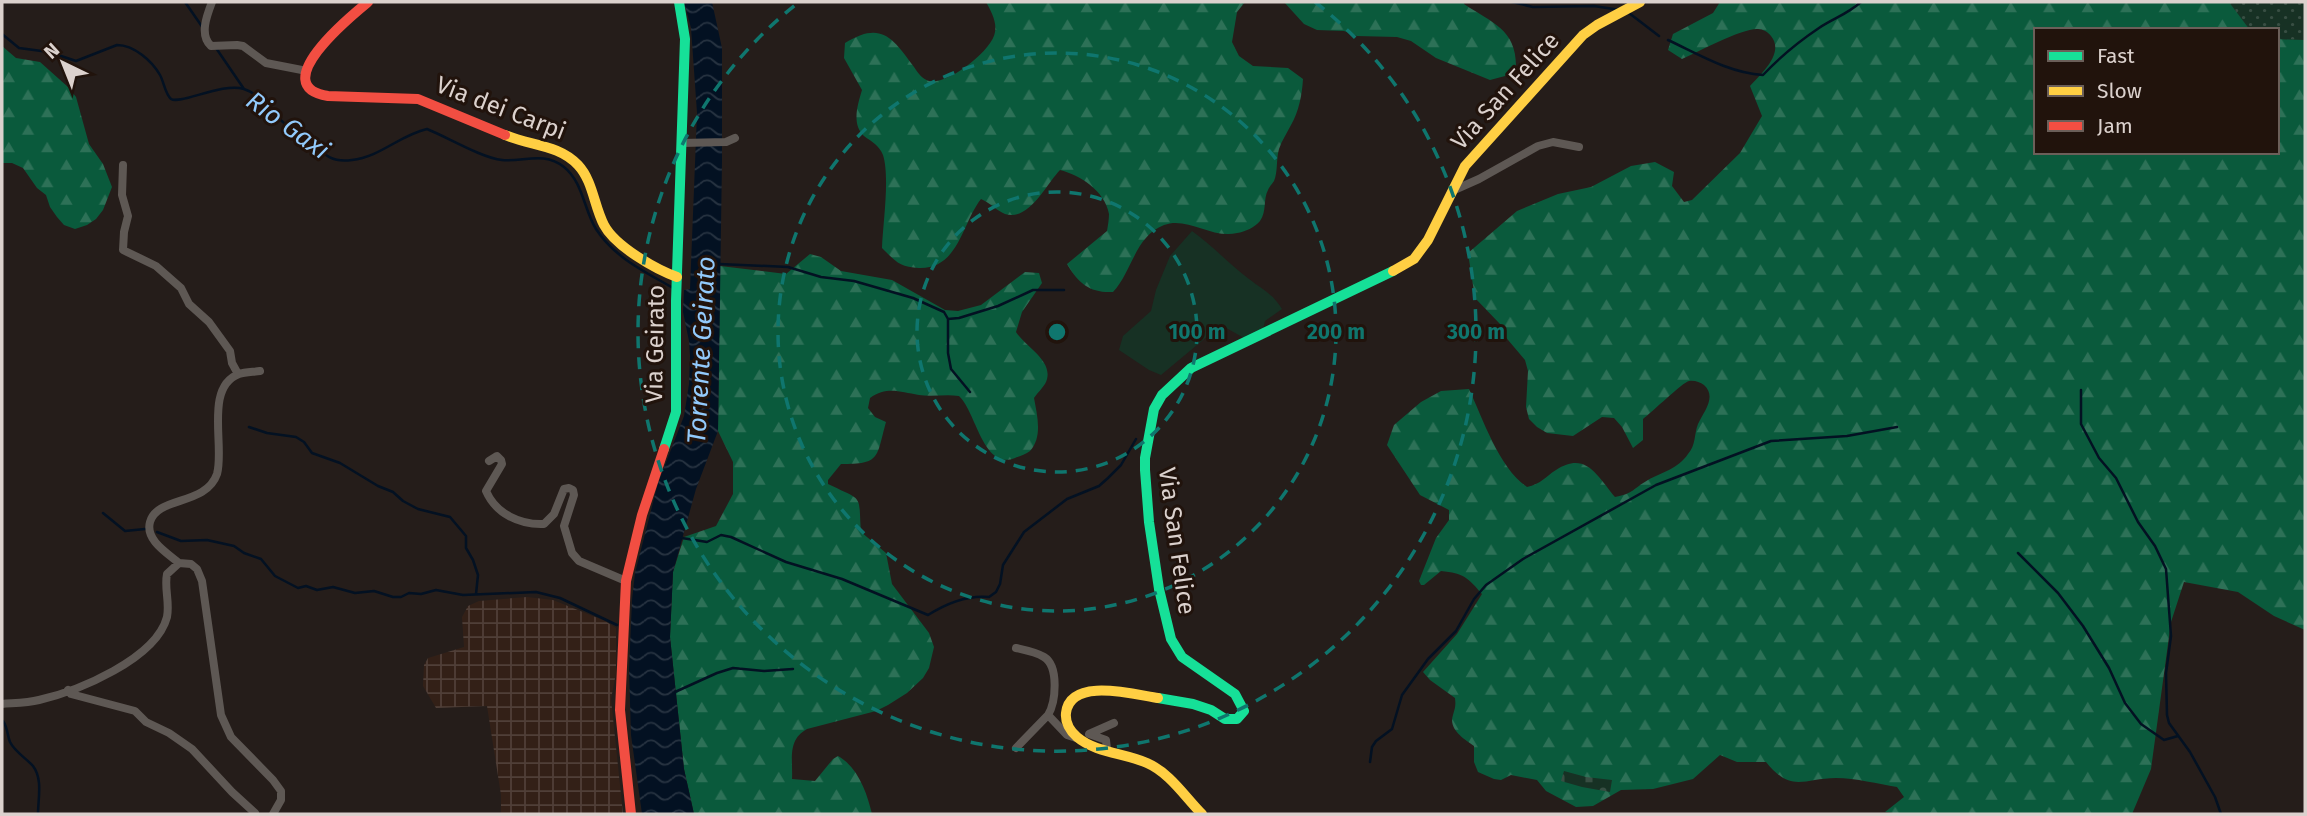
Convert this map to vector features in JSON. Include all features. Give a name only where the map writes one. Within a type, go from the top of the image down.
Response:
[{"type":"street","points":[[212,2],[204,35],[211,46],[243,46],[266,63],[307,71],[316,50],[342,23],[368,2]]},
{"type":"street","name":"Via Geirato","points":[[631,814],[619,686],[626,581],[642,515],[676,412],[676,300],[687,143],[685,39],[679,2]]},
{"type":"street","name":"Via San Felice","points":[[1076,738],[1067,725],[1067,708],[1078,696],[1094,690],[1103,689],[1193,704],[1228,720],[1237,719],[1244,711],[1235,694],[1186,661],[1178,652],[1164,615],[1149,522],[1145,470],[1145,458],[1158,400],[1191,368],[1396,270],[1413,259],[1438,223],[1465,166],[1583,35],[1635,5]]},
{"type":"street","name":"Via dei Carpi","points":[[307,71],[308,85],[318,94],[418,99],[511,138],[559,150],[579,166],[604,225],[612,236],[658,270],[677,280]]},
{"type":"street","points":[[687,143],[726,142],[735,138]]},
{"type":"street","points":[[1452,191],[1538,146],[1553,142],[1579,147]]},
{"type":"street","points":[[123,165],[122,195],[128,216],[123,250],[156,266],[181,288],[189,303],[209,322],[230,351],[238,374]]},
{"type":"street","points":[[260,371],[238,374],[229,382],[219,401],[219,462],[211,484],[196,495],[159,509],[149,526],[157,544],[179,563],[191,564],[201,577],[220,715],[232,737],[281,791],[281,800],[274,814]]},
{"type":"street","points":[[489,461],[497,456],[502,464],[486,491],[494,505],[510,518],[544,524],[554,514],[562,492],[566,488],[573,490],[574,495],[564,526],[572,553],[579,561],[626,581]]},
{"type":"street","points":[[2,704],[38,700],[68,690],[104,676],[142,651],[163,626],[167,617],[167,574],[179,563]]},
{"type":"street","points":[[1016,648],[1042,656],[1049,662],[1055,694],[1048,715],[1016,748]]},
{"type":"street","points":[[68,690],[71,694],[135,711],[146,722],[182,742],[207,763],[255,814]]},
{"type":"street","points":[[1048,715],[1066,735],[1157,768],[1202,814]]},
{"type":"street","points":[[1107,750],[1106,740],[1089,734],[1114,723]]},
{"type":"shaded area","points":[[527,597],[553,600],[616,628],[616,673],[611,699],[623,814],[501,814],[501,795],[487,706],[436,708],[423,686],[424,665],[428,658],[464,647],[462,617],[468,606],[479,601]]},
{"type":"green space","points":[[986,2],[1245,2],[1237,12],[1232,42],[1239,56],[1253,66],[1288,68],[1303,79],[1298,109],[1279,149],[1274,181],[1269,188],[1260,221],[1246,230],[1228,234],[1182,223],[1164,225],[1146,237],[1113,292],[1098,291],[1081,282],[1067,264],[1107,231],[1107,206],[1090,185],[1060,170],[1030,207],[1014,215],[1005,214],[981,199],[958,243],[943,261],[919,268],[903,265],[895,260],[882,248],[886,188],[883,155],[858,126],[857,114],[862,90],[844,58],[845,43],[868,33],[885,36],[892,40],[922,77],[937,81],[968,65],[992,39],[995,24]]},
{"type":"green space","points":[[1284,2],[1464,2],[1507,35],[1515,53],[1516,66],[1505,76],[1490,80],[1436,58],[1411,41],[1397,37],[1357,36],[1344,31],[1317,30],[1304,24]]},
{"type":"green space","points":[[1720,2],[2229,2],[2248,28],[2034,28],[2034,154],[2279,154],[2279,39],[2305,40],[2305,630],[2274,616],[2238,592],[2184,582],[2171,622],[2151,769],[2132,814],[1885,812],[1904,797],[1897,787],[1844,778],[1791,781],[1775,772],[1766,762],[1737,762],[1720,755],[1693,779],[1653,789],[1621,790],[1593,806],[1576,807],[1546,791],[1537,780],[1511,775],[1501,780],[1478,772],[1474,762],[1474,746],[1458,733],[1453,725],[1455,698],[1423,672],[1457,634],[1482,594],[1469,580],[1455,573],[1441,571],[1424,585],[1419,581],[1436,538],[1449,520],[1449,510],[1420,495],[1387,445],[1394,425],[1421,402],[1441,391],[1469,389],[1500,456],[1517,479],[1527,487],[1566,465],[1575,463],[1590,468],[1615,497],[1630,492],[1675,467],[1691,451],[1698,424],[1709,399],[1708,390],[1695,381],[1686,383],[1643,419],[1643,440],[1633,448],[1614,418],[1602,417],[1573,436],[1547,433],[1537,427],[1529,419],[1526,407],[1528,371],[1525,360],[1503,334],[1500,324],[1475,298],[1468,253],[1517,211],[1558,194],[1591,187],[1631,166],[1655,162],[1674,172],[1672,186],[1684,202],[1692,200],[1740,153],[1762,116],[1750,86],[1770,63],[1775,43],[1767,32],[1758,29],[1731,36],[1682,59],[1668,50],[1673,34],[1713,13]]},
{"type":"green space","points":[[2229,2],[2305,2],[2305,40],[2279,39],[2279,28],[2248,28]]},
{"type":"green space","points":[[2,46],[16,58],[40,62],[76,97],[89,144],[103,164],[112,187],[103,210],[87,225],[75,229],[64,225],[50,207],[46,195],[37,188],[23,168],[12,163],[2,163]]},
{"type":"green space","points":[[1192,231],[1271,295],[1282,309],[1265,321],[1263,329],[1244,338],[1221,325],[1161,375],[1119,350],[1123,336],[1151,311],[1156,290],[1170,256]]},
{"type":"green space","points":[[810,254],[821,257],[841,271],[892,280],[945,310],[958,311],[981,305],[1025,272],[1039,273],[1042,283],[1022,312],[1016,332],[1046,366],[1047,379],[1034,398],[1037,439],[1028,452],[1004,460],[995,456],[988,448],[959,396],[924,396],[888,391],[870,398],[868,408],[875,417],[886,422],[878,451],[875,457],[864,463],[841,464],[828,480],[828,484],[857,500],[861,532],[886,553],[892,584],[929,633],[934,647],[929,668],[923,678],[907,693],[876,711],[807,729],[801,733],[792,751],[792,779],[815,781],[838,756],[856,774],[872,814],[694,814],[684,769],[670,637],[673,572],[684,537],[716,526],[733,494],[733,462],[718,431],[720,266],[786,274]]},
{"type":"green space","points":[[1564,771],[1612,780],[1610,792],[1561,781]]},
{"type":"water","name":"Torrente Geirato","points":[[684,2],[712,2],[722,48],[718,431],[696,489],[673,572],[670,637],[684,769],[694,814],[642,814],[631,735],[629,670],[632,600],[635,573],[658,483],[684,416],[689,384],[689,341],[683,312],[684,290],[690,289],[697,113],[691,28]]},
{"type":"waterway","points":[[185,2],[203,28]]},
{"type":"waterway","points":[[1512,2],[1533,7],[1594,6],[1620,10]]},
{"type":"waterway","points":[[1668,40],[1726,67],[1763,75],[1804,39],[1861,2]]},
{"type":"waterway","points":[[1629,13],[1659,36]]},
{"type":"waterway","name":"Rio Gaxi","points":[[2,34],[19,48],[49,52],[76,61],[117,45],[130,48],[147,59],[157,70],[171,99],[183,99],[225,88],[244,89],[257,96],[289,127],[303,134],[324,154],[335,160],[362,158],[427,129],[502,160],[549,159],[564,167],[575,180],[596,229],[612,248],[631,263],[673,288]]},
{"type":"waterway","points":[[216,48],[244,89]]},
{"type":"waterway","points":[[719,264],[788,267],[821,277],[854,281],[913,298],[944,312],[948,319],[951,369],[970,392]]},
{"type":"waterway","points":[[948,319],[998,306],[1033,290],[1064,290]]},
{"type":"waterway","points":[[2081,390],[2081,424],[2099,458],[2116,478],[2166,569],[2171,636],[2166,673],[2167,715],[2169,723],[2190,752],[2215,797],[2221,814]]},
{"type":"waterway","points":[[249,427],[267,433],[296,437],[304,442],[312,453],[340,463],[418,509],[450,517],[466,536],[466,548],[478,575],[476,594]]},
{"type":"waterway","points":[[1370,762],[1372,747],[1392,729],[1402,695],[1428,659],[1456,631],[1474,599],[1486,585],[1523,559],[1656,485],[1771,441],[1847,436],[1897,427]]},
{"type":"waterway","points":[[682,538],[707,542],[721,535],[731,537],[786,562],[842,579],[928,615],[958,601],[989,597],[996,592],[1003,565],[1024,532],[1067,499],[1099,486],[1121,465],[1136,439]]},
{"type":"waterway","points":[[103,513],[125,531],[145,529]]},
{"type":"waterway","points":[[157,532],[181,541],[207,540],[234,546],[261,559],[275,576],[298,588],[306,586],[317,590],[333,587],[355,593],[374,591],[393,597],[436,590],[463,595],[536,592],[560,598],[617,625]]},
{"type":"waterway","points":[[2018,553],[2058,593],[2083,626],[2109,668],[2125,703],[2141,724],[2164,740],[2178,736]]},
{"type":"waterway","points":[[675,692],[733,668],[764,671],[793,669]]},
{"type":"waterway","points":[[3,721],[12,746],[36,771],[39,783],[38,814]]},
{"type":"traffic: fast","points":[[664,449],[676,412],[676,301],[685,39],[679,2]]},
{"type":"traffic: fast","points":[[1158,698],[1193,704],[1211,710],[1225,719],[1237,719],[1244,711],[1235,694],[1182,657],[1171,639],[1159,589],[1149,522],[1145,470],[1154,409],[1162,395],[1191,368],[1393,271]]},
{"type":"traffic: slow","points":[[1393,271],[1414,259],[1428,240],[1465,166],[1583,35],[1640,2]]},
{"type":"traffic: slow","points":[[505,135],[553,149],[570,158],[587,178],[609,233],[636,256],[677,277]]},
{"type":"traffic: slow","points":[[1158,698],[1091,691],[1070,702],[1066,720],[1072,732],[1085,742],[1155,767],[1170,779],[1202,814]]},
{"type":"traffic: jam","points":[[368,2],[318,50],[308,66],[305,79],[311,90],[328,96],[418,99],[505,135]]},
{"type":"traffic: jam","points":[[631,814],[620,710],[626,581],[642,515],[664,449]]}]
